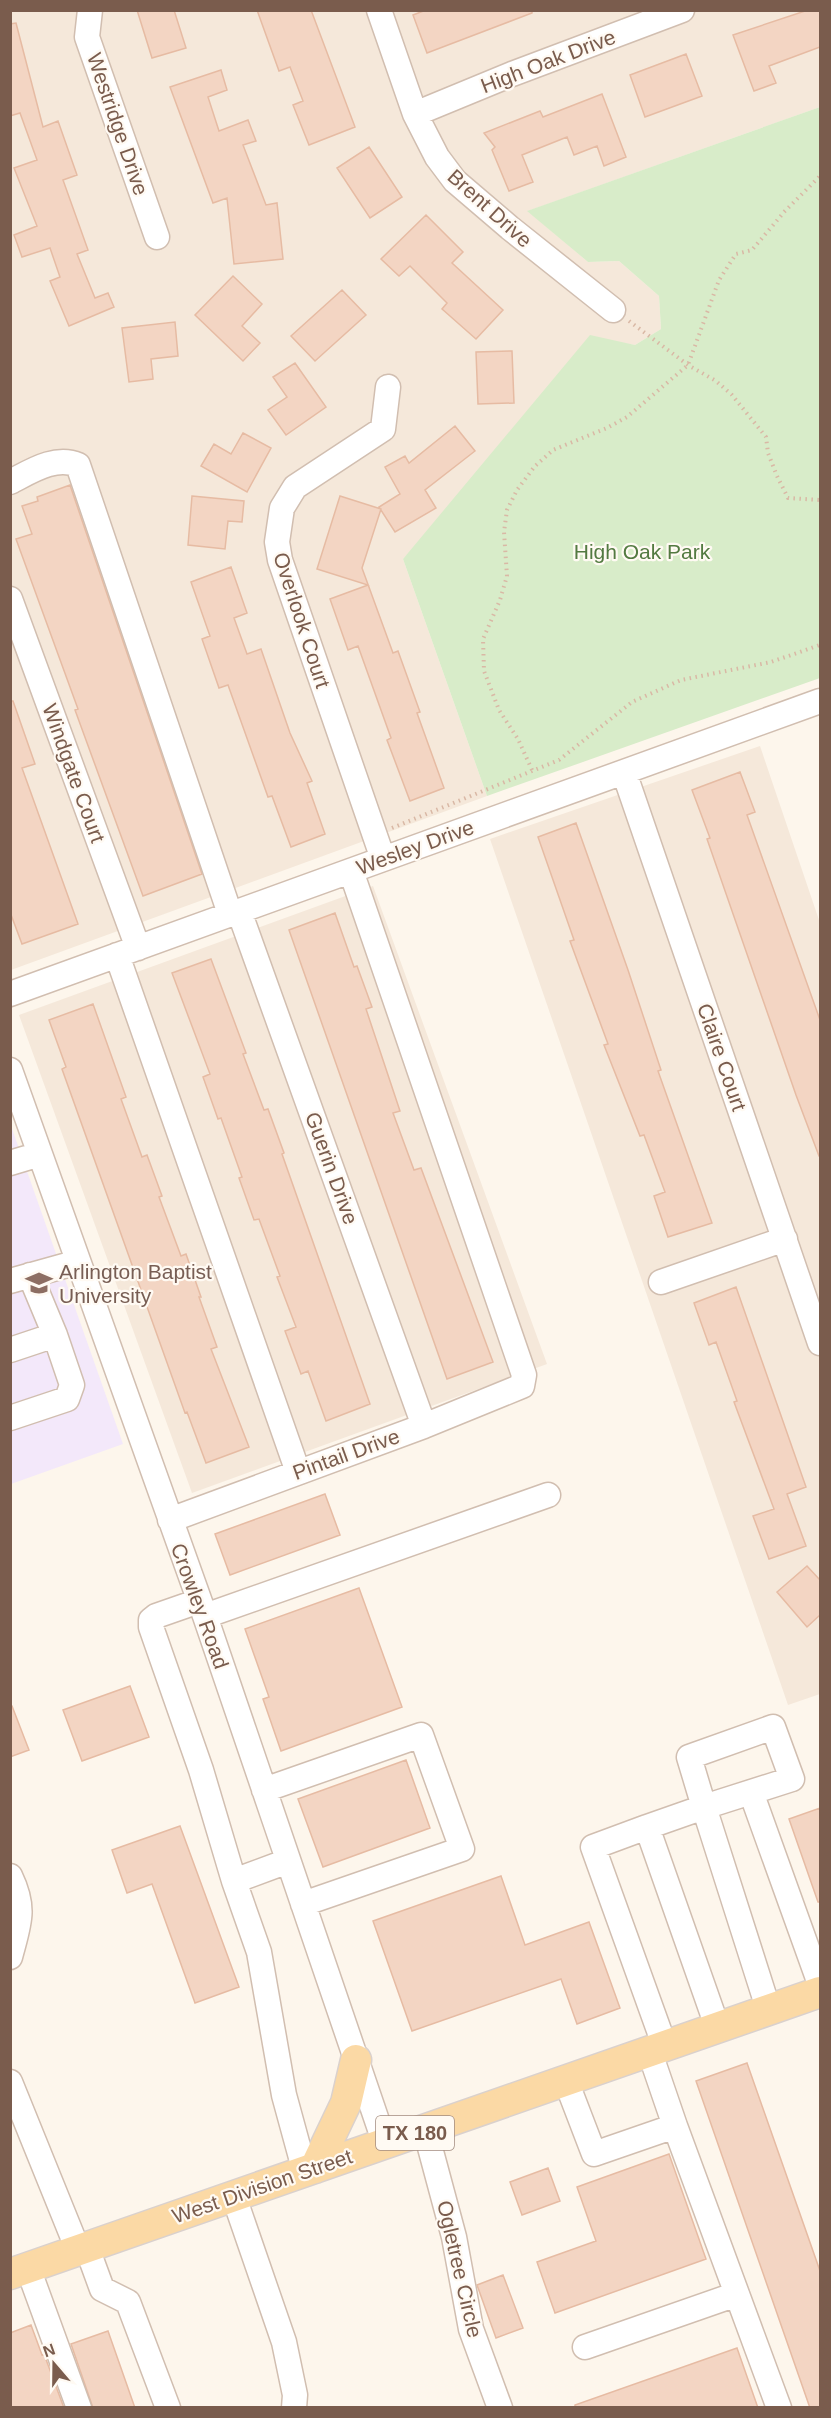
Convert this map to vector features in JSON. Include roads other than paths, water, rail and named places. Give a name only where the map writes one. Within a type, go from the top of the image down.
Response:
[{"type":"main road","name":"West Division Street","points":[[19,2271],[820,1992]]},
{"type":"main road","points":[[310,2170],[346,2103],[356,2060]]},
{"type":"street","name":"Westridge Drive","points":[[90,10],[87,37],[157,237]]},
{"type":"street","name":"Brent Drive","points":[[379,10],[416,114],[437,157],[455,180],[510,228],[613,310]]},
{"type":"street","name":"High Oak Drive","points":[[416,114],[512,74],[682,10]]},
{"type":"street","name":"Overlook Court","points":[[383,859],[280,560],[277,542],[282,508],[294,487],[383,429],[388,387]]},
{"type":"street","name":"Guerin Drive","points":[[10,482],[42,466],[68,460],[78,465],[235,913],[424,1426]]},
{"type":"street","name":"Windgate Court","points":[[10,598],[298,1472]]},
{"type":"street","name":"Wesley Drive","points":[[10,994],[820,701]]},
{"type":"street","name":"Claire Court","points":[[624,772],[820,1343]]},
{"type":"street","name":"Pintail Drive","points":[[170,1520],[424,1426],[522,1386],[524,1375],[351,871]]},
{"type":"street","name":"Crowley Road","points":[[10,1070],[202,1608],[385,2144]]},
{"type":"street","points":[[10,1163],[40,1154]]},
{"type":"street","points":[[661,1282],[785,1239]]},
{"type":"street","points":[[10,1418],[67,1399],[72,1385],[55,1335],[20,1278],[78,1262]]},
{"type":"street","points":[[10,1350],[55,1335]]},
{"type":"street","points":[[310,2170],[284,2095],[259,1952],[234,1881],[201,1770],[151,1627],[151,1620],[156,1616],[202,1608],[548,1495]]},
{"type":"street","points":[[769,2011],[704,1807],[689,1757],[773,1727],[792,1779],[704,1807],[593,1847],[658,2050],[675,2126],[779,2408]]},
{"type":"street","points":[[264,1790],[421,1735],[462,1849],[303,1904]]},
{"type":"street","points":[[751,1792],[820,1984]]},
{"type":"street","points":[[647,1827],[718,2029]]},
{"type":"street","points":[[234,1881],[288,1861]]},
{"type":"street","points":[[10,1876],[19,1894],[21,1916],[10,1957]]},
{"type":"street","points":[[566,2081],[594,2154],[675,2126]]},
{"type":"street","points":[[10,2082],[82,2249],[102,2289],[128,2302],[168,2408]]},
{"type":"street","name":"Ogletree Circle","points":[[425,2129],[454,2236],[471,2329],[500,2408]]},
{"type":"street","points":[[234,2197],[284,2342],[295,2395],[294,2408]]},
{"type":"street","points":[[19,2271],[79,2408]]},
{"type":"street","points":[[585,2347],[737,2294]]},
{"type":"place","name":"Arlington Baptist University","points":[[39,1283]]},
{"type":"park label","name":"High Oak Park","points":[[642,551]]}]
